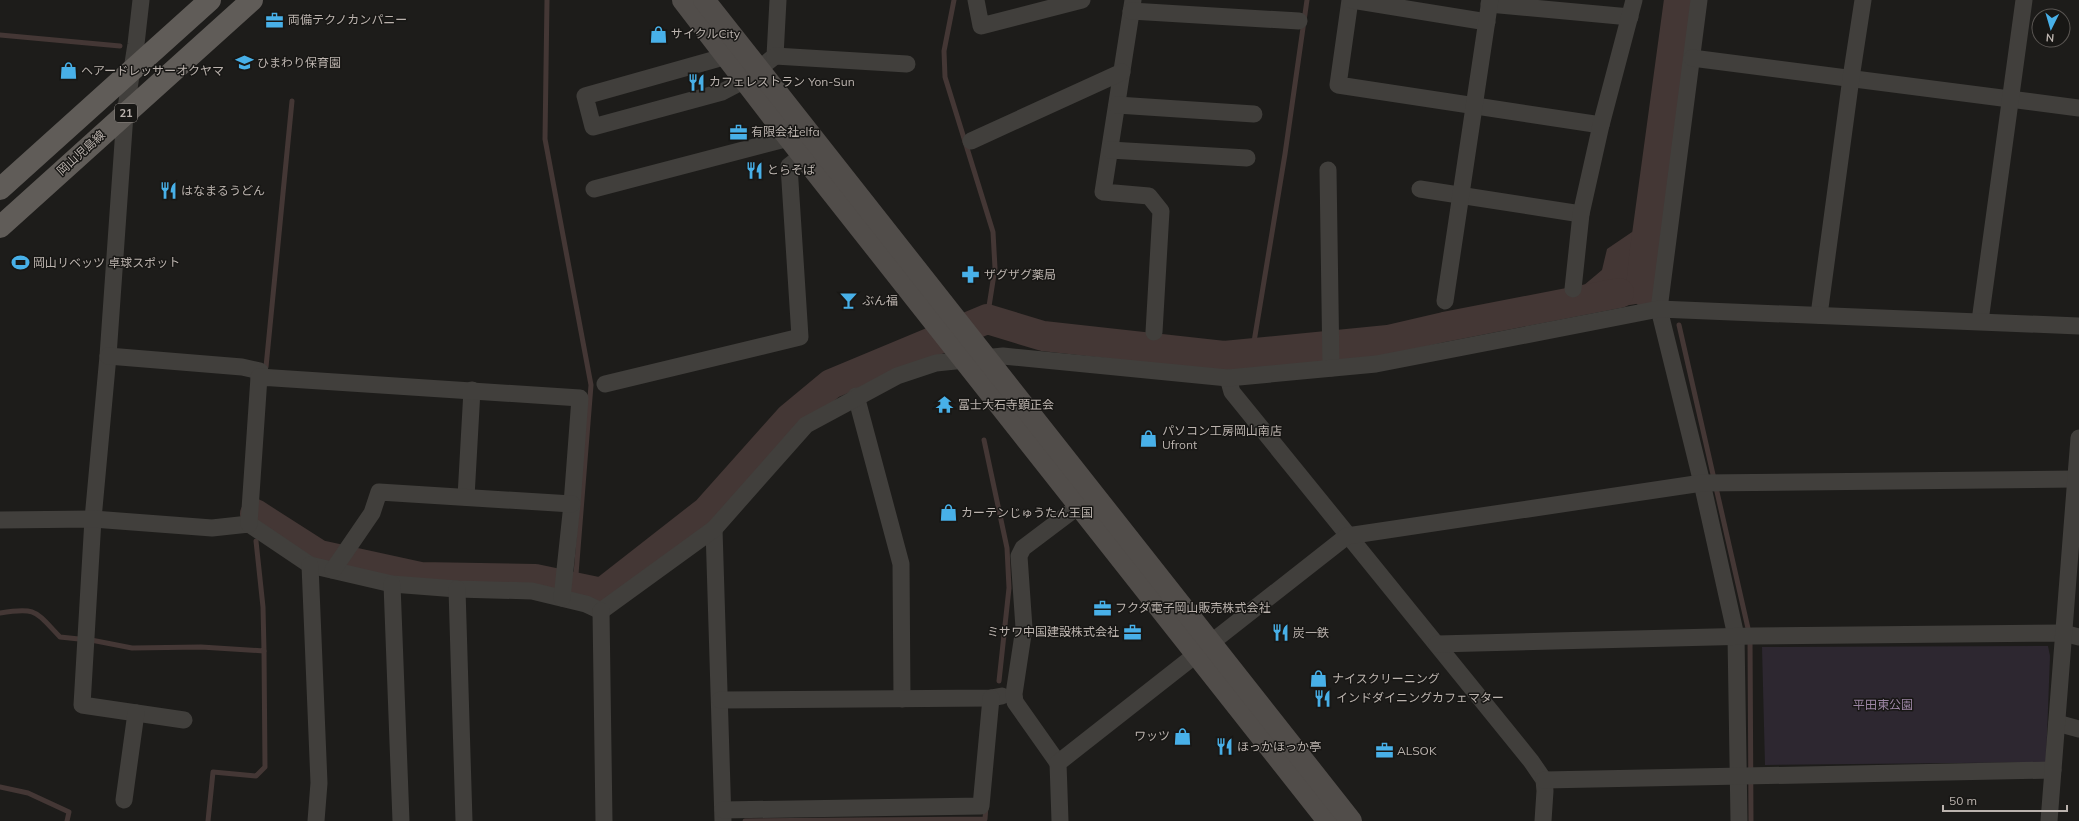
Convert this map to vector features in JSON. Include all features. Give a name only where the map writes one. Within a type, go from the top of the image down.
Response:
[{"type":"main road","name":"21","points":[[0,188],[210,0]]},
{"type":"main road","name":"岡山児島線","points":[[0,227],[252,0]]},
{"type":"street","points":[[140,0],[136,44],[124,114],[108,356],[93,519],[82,705],[184,720]]},
{"type":"street","points":[[683,0],[727,56],[760,69],[907,64]]},
{"type":"street","points":[[704,0],[760,69],[810,149],[961,340],[987,358],[1203,648],[1328,821]]},
{"type":"street","points":[[778,0],[760,69],[789,138],[810,149]]},
{"type":"street","points":[[976,0],[981,26],[1082,0]]},
{"type":"street","points":[[1487,22],[1351,0],[1338,85],[1601,125]]},
{"type":"street","points":[[1573,289],[1581,214],[1601,125],[1634,0]]},
{"type":"street","points":[[1699,0],[1659,309],[1710,482],[1744,636],[1747,776],[1739,821]]},
{"type":"street","points":[[1819,315],[1863,0]]},
{"type":"street","points":[[1980,321],[2024,0]]},
{"type":"street","points":[[1445,301],[1490,2],[1630,17]]},
{"type":"street","points":[[1154,332],[1161,210],[1149,196],[1103,192],[1132,6],[1299,21]]},
{"type":"street","points":[[727,56],[585,96],[593,127],[722,92],[760,69]]},
{"type":"street","points":[[1692,58],[2011,98],[2079,108]]},
{"type":"street","points":[[971,141],[1122,72]]},
{"type":"street","points":[[1117,105],[1254,114]]},
{"type":"street","points":[[594,189],[789,138]]},
{"type":"street","points":[[605,384],[800,337],[789,166],[810,149]]},
{"type":"street","points":[[1110,150],[1247,158]]},
{"type":"street","points":[[1328,170],[1331,363]]},
{"type":"street","points":[[1420,189],[1581,214]]},
{"type":"street","points":[[601,611],[714,529],[806,425],[856,396],[897,376],[936,363],[1003,356],[1228,378],[1331,363],[1376,364],[1659,309],[2079,326]]},
{"type":"street","points":[[961,340],[965,360],[1080,505],[1351,821]]},
{"type":"street","points":[[108,356],[242,367],[260,371],[248,524]]},
{"type":"street","points":[[259,376],[580,398],[572,504],[563,590]]},
{"type":"street","points":[[1228,378],[1232,392],[1347,536],[1437,644],[1531,761],[1544,780],[1545,791],[1543,821]]},
{"type":"street","points":[[466,497],[472,390]]},
{"type":"street","points":[[856,396],[901,564],[902,699]]},
{"type":"street","points":[[2049,821],[2057,723],[2071,635],[2075,479],[2079,438]]},
{"type":"street","points":[[1058,763],[1347,536],[1710,482],[2075,479]]},
{"type":"street","points":[[338,563],[372,513],[379,492],[572,504]]},
{"type":"street","points":[[1060,821],[1058,763],[1015,702],[1014,694],[1024,628],[1019,556],[1023,548],[1080,505]]},
{"type":"street","points":[[0,520],[93,519],[212,528],[248,524],[310,565],[338,563],[392,584],[457,589],[532,591],[563,590],[601,611]]},
{"type":"street","points":[[714,529],[723,816],[981,806],[991,698]]},
{"type":"street","points":[[310,565],[319,783],[316,821]]},
{"type":"street","points":[[392,584],[402,821]]},
{"type":"street","points":[[457,589],[464,821]]},
{"type":"street","points":[[601,611],[604,821]]},
{"type":"street","points":[[1437,644],[1744,636],[2071,635]]},
{"type":"street","points":[[720,700],[991,698],[1014,694]]},
{"type":"street","points":[[124,800],[136,713]]},
{"type":"street","points":[[2057,723],[2079,729]]},
{"type":"street","points":[[1544,780],[2053,770]]},
{"type":"green space","name":"平田東公園","points":[[2048,646],[2050,656],[2046,762],[1765,765],[1762,647]]},
{"type":"shaded area","points":[[1648,229],[1663,231],[1655,290],[1648,302],[1581,313],[1577,291],[1602,270],[1607,249],[1635,230]]},
{"type":"waterway","points":[[547,0],[545,139],[591,385],[575,587]]},
{"type":"waterway","points":[[954,0],[944,51],[945,77],[993,232],[995,268],[987,319]]},
{"type":"waterway","points":[[1252,354],[1285,154],[1307,0]]},
{"type":"waterway","points":[[1651,297],[1641,287],[1679,0]]},
{"type":"waterway","points":[[0,35],[120,46]]},
{"type":"waterway","points":[[266,367],[292,101]]},
{"type":"waterway","points":[[255,514],[319,555],[420,577],[535,579],[602,593],[707,511],[790,418],[831,384],[987,319],[1043,336],[1224,356],[1388,340],[1444,327],[1619,293]]},
{"type":"waterway","points":[[1679,325],[1750,637],[1751,821]]},
{"type":"waterway","points":[[984,440],[1007,548],[1009,588],[999,681]]},
{"type":"waterway","points":[[91,640],[132,648],[201,647],[264,651],[263,607],[256,541]]},
{"type":"waterway","points":[[0,613],[29,611],[40,616],[60,637],[79,639]]},
{"type":"waterway","points":[[208,821],[213,772],[256,776],[265,767],[264,651]]},
{"type":"waterway","points":[[0,787],[28,793],[69,812],[67,821]]},
{"type":"waterway","points":[[745,821],[985,819],[986,806]]},
{"type":"place","name":"両備テクノカンパニー","points":[[275,20]]},
{"type":"place","name":"サイクルCity","points":[[658,34]]},
{"type":"place","name":"ひまわり保育園","points":[[244,63]]},
{"type":"place","name":"ヘアードレッサーオクヤマ","points":[[68,71]]},
{"type":"place","name":"カフェレストラン Yon-Sun","points":[[696,82]]},
{"type":"place","name":"有限会社elfa","points":[[738,132]]},
{"type":"place","name":"とらそば","points":[[754,170]]},
{"type":"place","name":"はなまるうどん","points":[[168,191]]},
{"type":"place","name":"岡山リベッツ 卓球スポット","points":[[20,263]]},
{"type":"place","name":"ザグザグ薬局","points":[[971,275]]},
{"type":"place","name":"ぶん福","points":[[849,301]]},
{"type":"place","name":"冨士大石寺顕正会","points":[[945,405]]},
{"type":"place","name":"パソコン工房岡山南店 Ufront","points":[[1149,438]]},
{"type":"place","name":"カーテンじゅうたん王国","points":[[948,513]]},
{"type":"place","name":"フクダ電子岡山販売株式会社","points":[[1102,608]]},
{"type":"place","name":"ミサワ中国建設株式会社","points":[[1132,632]]},
{"type":"place","name":"炭一鉄","points":[[1280,633]]},
{"type":"place","name":"ナイスクリーニング","points":[[1319,679]]},
{"type":"place","name":"インドダイニングカフェマター","points":[[1323,698]]},
{"type":"place","name":"ワッツ","points":[[1183,736]]},
{"type":"place","name":"ほっかほっか亭","points":[[1224,747]]},
{"type":"place","name":"ALSOK","points":[[1384,751]]}]
